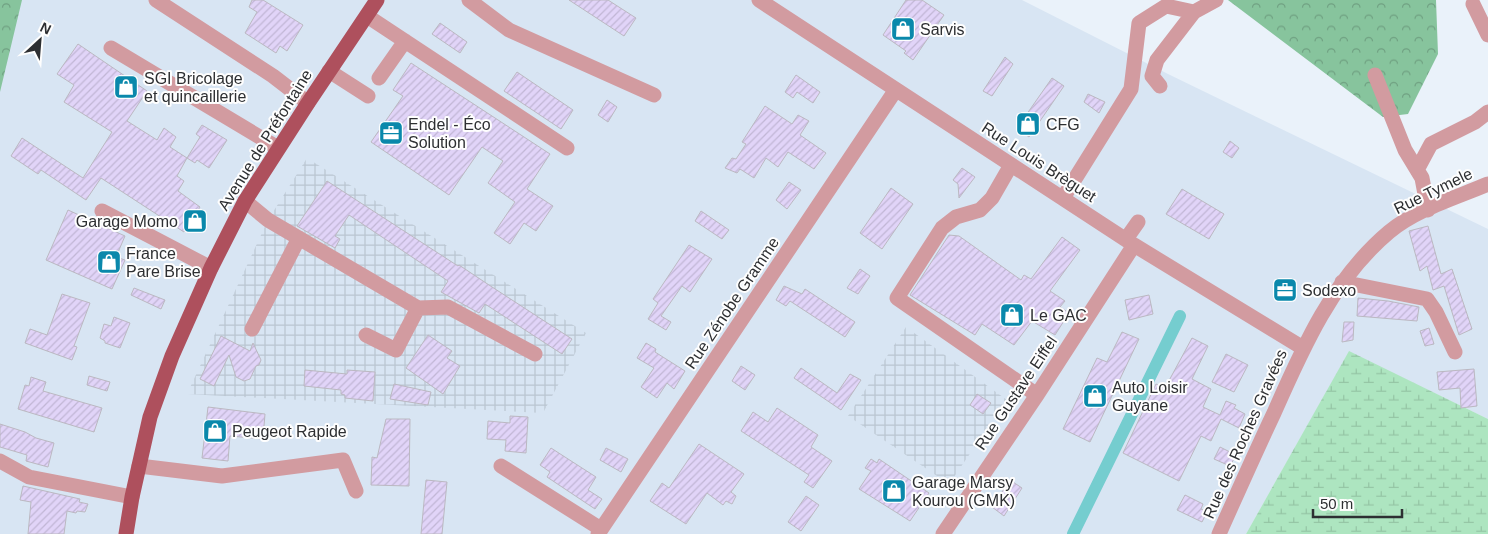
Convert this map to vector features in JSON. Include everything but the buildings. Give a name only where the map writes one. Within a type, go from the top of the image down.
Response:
[{"type":"main road","name":"Avenue de Préfontaine","points":[[126,534],[132,497],[150,417],[172,356],[211,268],[245,201],[278,148],[377,0]]},
{"type":"street","points":[[156,0],[273,76],[308,103]]},
{"type":"street","points":[[469,0],[509,30],[654,95]]},
{"type":"street","name":"Rue Louis Brèguet","points":[[759,0],[895,91],[1130,242],[1303,348]]},
{"type":"street","points":[[1160,86],[1152,76],[1157,60],[1194,12],[1216,0]]},
{"type":"street","points":[[1473,4],[1488,35]]},
{"type":"street","points":[[1063,198],[1131,89],[1140,23],[1166,6],[1194,12]]},
{"type":"street","points":[[367,16],[568,148]]},
{"type":"street","points":[[379,78],[405,41]]},
{"type":"street","points":[[111,48],[278,148]]},
{"type":"street","points":[[329,71],[368,96]]},
{"type":"street","points":[[1375,74],[1406,150],[1422,178],[1428,210]]},
{"type":"street","name":"Rue Zénobe Gramme","points":[[600,532],[895,91]]},
{"type":"street","points":[[1416,170],[1431,144],[1475,122],[1488,112]]},
{"type":"street","points":[[1011,165],[992,198],[980,210],[956,217],[942,228],[897,298],[1037,395]]},
{"type":"street","name":"Rue Tymele","points":[[1303,348],[1342,282],[1390,232],[1428,210],[1488,184]]},
{"type":"street","points":[[245,201],[268,220],[418,308],[448,307],[535,354]]},
{"type":"street","points":[[102,210],[211,268]]},
{"type":"street","name":"Rue Gustave Eiffel","points":[[943,534],[1037,395],[1130,242],[1138,222]]},
{"type":"street","points":[[252,329],[299,238]]},
{"type":"street","points":[[1342,282],[1427,299],[1436,312],[1455,352]]},
{"type":"street","points":[[366,335],[396,350],[418,308]]},
{"type":"street","name":"Rue des Roches Gravées","points":[[1219,534],[1303,348]]},
{"type":"street","points":[[139,466],[222,476],[343,460],[356,491]]},
{"type":"street","points":[[0,461],[29,477],[132,497]]},
{"type":"street","points":[[500,466],[600,532]]},
{"type":"shaded area","points":[[0,0],[1022,0],[1168,74],[1488,229],[1488,419],[1349,352],[1246,534],[0,534]]},
{"type":"shaded area","points":[[307,158],[586,333],[543,413],[187,394],[268,220]]},
{"type":"shaded area","points":[[906,327],[1007,400],[949,484],[848,416]]},
{"type":"green space","points":[[0,0],[22,0],[0,92]]},
{"type":"green space","points":[[1228,0],[1436,0],[1438,54],[1408,114],[1383,117]]},
{"type":"green space","points":[[1349,351],[1488,419],[1488,534],[1246,534]]},
{"type":"waterway","points":[[1073,534],[1180,316]]},
{"type":"place","name":"Sarvis","points":[[903,29]]},
{"type":"place","name":"SGI Bricolage et quincaillerie","points":[[126,87]]},
{"type":"place","name":"CFG","points":[[1028,124]]},
{"type":"place","name":"Endel - Éco Solution","points":[[391,133]]},
{"type":"place","name":"Garage Momo","points":[[195,221]]},
{"type":"place","name":"France Pare Brise","points":[[109,262]]},
{"type":"place","name":"Sodexo","points":[[1285,290]]},
{"type":"place","name":"Le GAC","points":[[1012,315]]},
{"type":"place","name":"Auto Loisir Guyane","points":[[1095,396]]},
{"type":"place","name":"Peugeot Rapide","points":[[215,431]]},
{"type":"place","name":"Garage Marsy Kourou (GMK)","points":[[894,491]]}]
